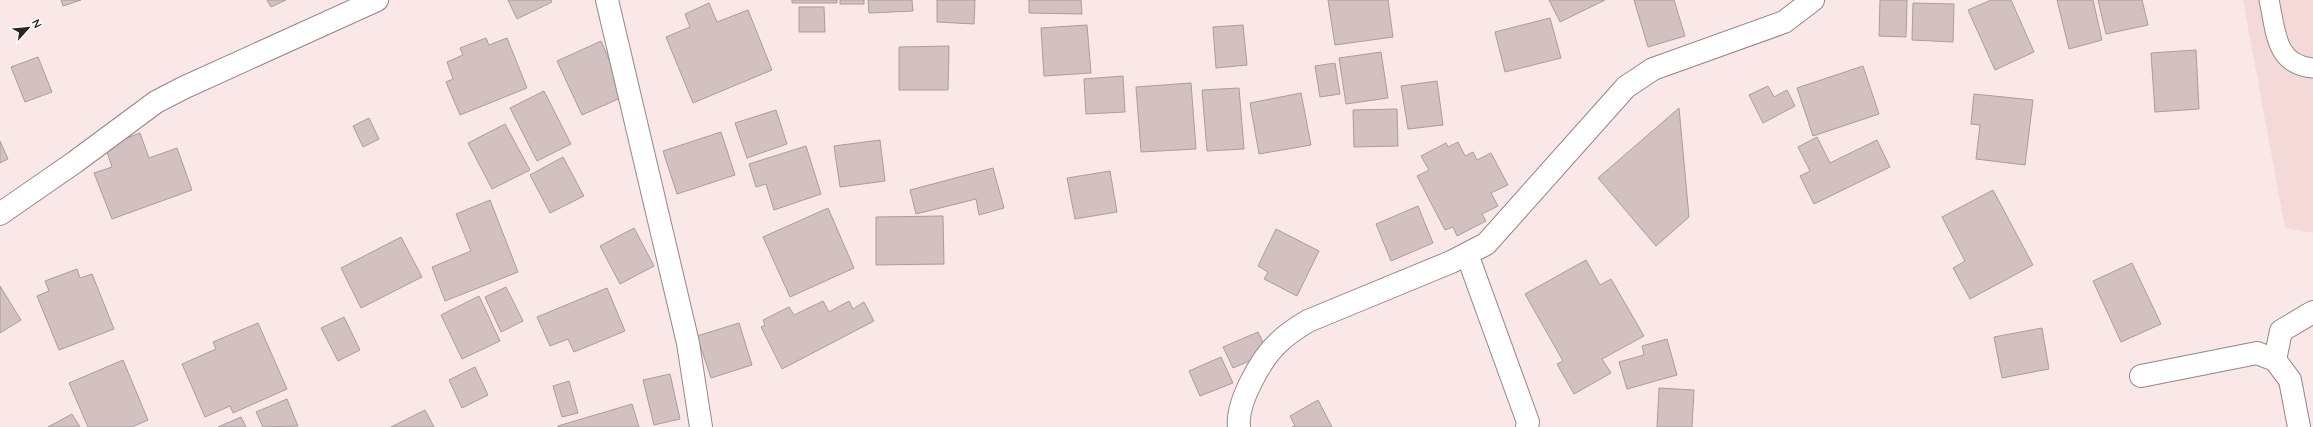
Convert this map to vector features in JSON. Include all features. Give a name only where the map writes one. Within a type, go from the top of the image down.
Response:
[{"type":"street","points":[[0,214],[75,162],[156,102],[183,88],[377,0]]},
{"type":"street","points":[[608,0],[688,344],[701,427]]},
{"type":"street","points":[[1239,427],[1245,393],[1277,343],[1295,329],[1308,321],[1467,254],[1486,244],[1626,87],[1652,70],[1784,22],[1813,0]]},
{"type":"street","points":[[1467,254],[1528,422],[1527,427]]},
{"type":"street","points":[[2275,360],[2281,331],[2313,312]]},
{"type":"street","points":[[2141,376],[2257,353],[2275,360],[2290,380],[2299,427]]},
{"type":"lane","points":[[2270,0],[2279,43],[2288,60],[2301,67],[2313,68]]},
{"type":"shaded area","points":[[2243,0],[2313,0],[2313,233],[2285,228]]},
{"type":"building","points":[[61,0],[81,0],[63,6]]},
{"type":"building","points":[[267,0],[286,0],[271,7]]},
{"type":"building","points":[[508,0],[551,0],[552,2],[517,19]]},
{"type":"building","points":[[792,0],[837,0],[837,3],[792,3]]},
{"type":"building","points":[[840,0],[864,0],[864,4],[840,4]]},
{"type":"building","points":[[868,0],[912,0],[913,11],[869,13]]},
{"type":"building","points":[[937,0],[975,0],[974,24],[937,22]]},
{"type":"building","points":[[1029,0],[1081,0],[1082,14],[1029,13]]},
{"type":"building","points":[[1328,0],[1388,0],[1393,37],[1335,45]]},
{"type":"building","points":[[1549,0],[1605,0],[1560,22]]},
{"type":"building","points":[[1634,0],[1674,0],[1685,36],[1648,47]]},
{"type":"building","points":[[1880,0],[1907,0],[1906,37],[1879,36]]},
{"type":"building","points":[[1991,0],[2011,0],[2034,52],[1995,70],[1968,10]]},
{"type":"building","points":[[2057,0],[2093,0],[2102,40],[2069,49]]},
{"type":"building","points":[[2098,0],[2142,0],[2148,25],[2106,34]]},
{"type":"building","points":[[709,3],[717,22],[748,10],[772,70],[693,103],[666,37],[690,27],[685,14]]},
{"type":"building","points":[[1913,3],[1954,4],[1953,42],[1912,40]]},
{"type":"building","points":[[799,7],[824,7],[825,32],[799,32]]},
{"type":"building","points":[[1550,18],[1561,58],[1505,72],[1495,32]]},
{"type":"building","points":[[1087,25],[1091,73],[1044,76],[1041,28]]},
{"type":"building","points":[[1243,25],[1247,65],[1216,68],[1213,27]]},
{"type":"building","points":[[486,38],[489,45],[507,38],[527,88],[460,115],[446,82],[453,79],[447,62],[463,55],[460,48]]},
{"type":"building","points":[[601,41],[625,96],[582,115],[557,61]]},
{"type":"building","points":[[949,46],[948,90],[899,90],[899,47]]},
{"type":"building","points":[[2196,50],[2199,109],[2155,112],[2151,53]]},
{"type":"building","points":[[1381,52],[1388,98],[1346,104],[1339,58]]},
{"type":"building","points":[[38,57],[52,92],[25,102],[11,67]]},
{"type":"building","points":[[1335,63],[1340,94],[1320,97],[1315,66]]},
{"type":"building","points":[[1863,66],[1879,114],[1813,136],[1797,88]]},
{"type":"building","points":[[1123,76],[1125,112],[1086,114],[1084,79]]},
{"type":"building","points":[[1437,81],[1443,125],[1408,129],[1401,86]]},
{"type":"building","points":[[1191,83],[1196,149],[1141,152],[1136,87]]},
{"type":"building","points":[[1768,86],[1774,97],[1787,90],[1795,106],[1763,123],[1749,95]]},
{"type":"building","points":[[1239,88],[1244,149],[1207,151],[1202,90]]},
{"type":"building","points":[[544,91],[571,144],[537,161],[510,108]]},
{"type":"building","points":[[1301,93],[1311,145],[1259,154],[1250,103]]},
{"type":"building","points":[[1974,94],[2033,100],[2025,165],[1976,159],[1980,125],[1971,124]]},
{"type":"building","points":[[1679,108],[1689,217],[1656,246],[1598,178]]},
{"type":"building","points":[[1397,109],[1398,146],[1354,147],[1353,110]]},
{"type":"building","points":[[776,110],[787,144],[747,158],[735,123]]},
{"type":"building","points":[[369,118],[379,139],[363,147],[353,126]]},
{"type":"building","points":[[505,124],[530,170],[492,189],[468,143]]},
{"type":"building","points":[[721,132],[735,175],[677,194],[663,151]]},
{"type":"building","points":[[140,133],[149,158],[177,148],[192,190],[112,219],[94,173],[112,167],[105,146]]},
{"type":"building","points":[[1817,137],[1830,163],[1877,140],[1890,167],[1814,204],[1800,176],[1810,171],[1798,147]]},
{"type":"building","points":[[880,140],[885,181],[840,187],[834,146]]},
{"type":"building","points":[[0,141],[8,159],[0,163]]},
{"type":"building","points":[[1458,142],[1465,156],[1473,152],[1477,160],[1491,153],[1508,185],[1491,193],[1498,206],[1482,214],[1486,221],[1457,236],[1453,227],[1445,230],[1417,176],[1429,170],[1421,156],[1446,143],[1448,147]]},
{"type":"building","points":[[806,146],[821,194],[774,210],[766,184],[756,187],[749,164]]},
{"type":"building","points":[[563,157],[584,196],[550,213],[530,175]]},
{"type":"building","points":[[993,168],[1004,208],[979,215],[976,199],[916,214],[910,190]]},
{"type":"building","points":[[1110,171],[1117,212],[1075,219],[1067,178]]},
{"type":"building","points":[[1993,190],[2033,265],[1970,299],[1953,268],[1965,261],[1942,217]]},
{"type":"building","points":[[490,200],[518,272],[445,301],[432,267],[471,251],[456,214]]},
{"type":"building","points":[[1418,206],[1433,243],[1391,261],[1376,224]]},
{"type":"building","points":[[828,208],[854,268],[790,297],[763,237]]},
{"type":"building","points":[[943,216],[944,264],[876,265],[876,217]]},
{"type":"building","points":[[634,228],[654,266],[620,284],[600,246]]},
{"type":"building","points":[[1276,229],[1319,251],[1297,296],[1264,279],[1268,272],[1258,266]]},
{"type":"building","points":[[401,237],[422,277],[361,308],[341,268]]},
{"type":"building","points":[[1586,260],[1600,285],[1611,279],[1644,336],[1602,359],[1611,373],[1574,394],[1557,364],[1563,361],[1525,294]]},
{"type":"building","points":[[2132,263],[2161,324],[2121,342],[2093,281]]},
{"type":"building","points":[[77,269],[80,278],[92,274],[114,329],[59,350],[37,296],[49,291],[45,281]]},
{"type":"building","points":[[0,286],[21,320],[0,333]]},
{"type":"building","points":[[506,287],[523,321],[501,332],[485,297]]},
{"type":"building","points":[[607,288],[625,331],[574,352],[568,339],[550,346],[537,317]]},
{"type":"building","points":[[479,296],[500,341],[462,359],[441,315]]},
{"type":"building","points":[[823,301],[829,312],[849,301],[853,309],[864,302],[874,321],[782,369],[761,327],[765,325],[763,320],[789,307],[794,315]]},
{"type":"building","points":[[344,317],[360,350],[338,361],[321,328]]},
{"type":"building","points":[[258,323],[287,389],[233,413],[230,406],[205,417],[182,364],[216,349],[213,342]]},
{"type":"building","points":[[739,323],[752,365],[711,378],[697,336]]},
{"type":"building","points":[[2042,328],[2049,369],[2002,378],[1994,337]]},
{"type":"building","points":[[1258,332],[1268,353],[1233,368],[1223,347]]},
{"type":"building","points":[[1667,339],[1677,375],[1627,389],[1619,362],[1644,355],[1642,346]]},
{"type":"building","points":[[1221,357],[1233,383],[1200,396],[1189,371]]},
{"type":"building","points":[[123,360],[148,420],[132,427],[88,427],[69,383]]},
{"type":"building","points":[[475,367],[488,395],[462,408],[449,380]]},
{"type":"building","points":[[670,374],[680,419],[654,425],[643,380]]},
{"type":"building","points":[[569,381],[578,413],[562,417],[553,386]]},
{"type":"building","points":[[1659,388],[1694,390],[1692,427],[1657,427]]},
{"type":"building","points":[[287,399],[298,426],[263,427],[256,412]]},
{"type":"building","points":[[1318,400],[1332,427],[1292,427],[1295,426],[1290,416]]},
{"type":"building","points":[[632,404],[639,427],[558,427],[558,426]]},
{"type":"building","points":[[425,410],[434,427],[391,427]]},
{"type":"building","points":[[72,414],[80,427],[48,427]]},
{"type":"building","points":[[241,417],[246,427],[218,427]]}]
